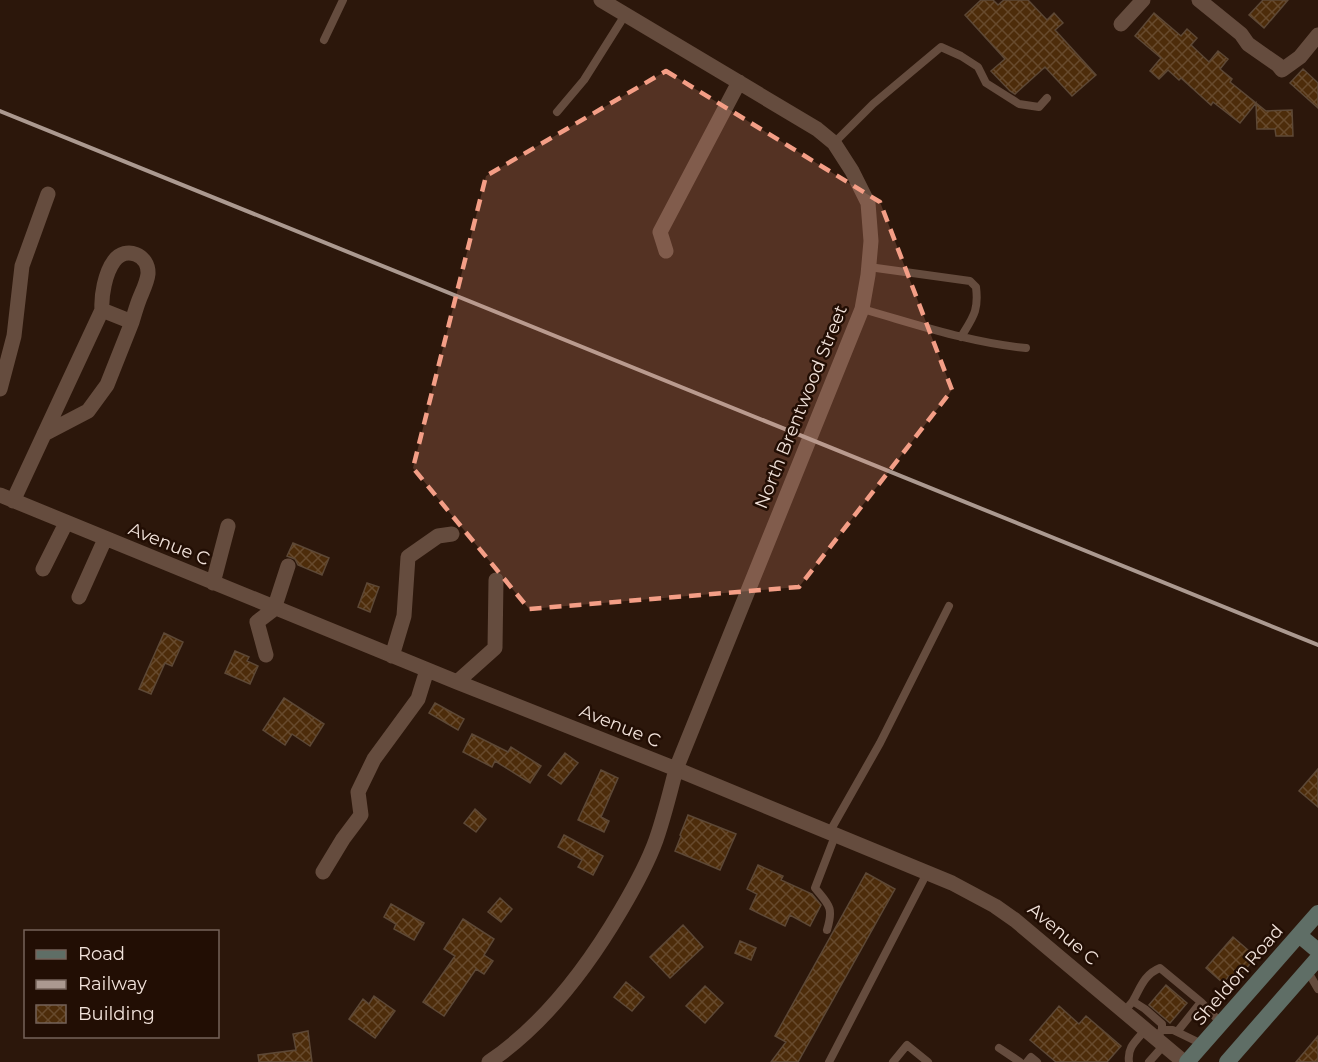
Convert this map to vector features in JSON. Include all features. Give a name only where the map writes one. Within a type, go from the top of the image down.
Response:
[{"type":"main road","name":"Sheldon Road","points":[[1185,1062],[1318,913]]},
{"type":"main road","points":[[1299,935],[1318,951]]},
{"type":"main road","points":[[1227,1062],[1313,964]]},
{"type":"street","name":"North Brentwood Street","points":[[489,1062],[532,1028],[564,992],[593,955],[639,879],[656,840],[676,769],[862,309],[869,267],[871,241],[868,203],[852,171],[834,143],[817,129],[601,0]]},
{"type":"street","points":[[1121,24],[1143,0]]},
{"type":"street","points":[[1199,0],[1241,34],[1248,44],[1278,64],[1282,70],[1300,57],[1318,35]]},
{"type":"street","points":[[666,251],[660,232],[739,82]]},
{"type":"street","points":[[0,389],[14,336],[22,266],[48,194]]},
{"type":"street","points":[[7,498],[44,434],[102,310],[101,302],[113,262],[126,252],[144,258],[148,268],[148,278],[107,385],[88,411],[44,434]]},
{"type":"street","points":[[102,310],[132,322]]},
{"type":"street","name":"Avenue C","points":[[7,498],[952,883],[1015,920],[1129,1006],[1185,1062]]},
{"type":"street","points":[[43,569],[66,523]]},
{"type":"street","points":[[213,583],[228,526]]},
{"type":"street","points":[[392,656],[404,616],[408,557],[438,537],[452,534]]},
{"type":"street","points":[[79,597],[105,539]]},
{"type":"street","points":[[266,655],[257,622],[274,609],[288,566]]},
{"type":"street","points":[[457,682],[495,648],[496,580]]},
{"type":"street","points":[[322,872],[361,815],[358,792],[374,759],[418,699],[427,670]]},
{"type":"lane","points":[[324,40],[343,0]]},
{"type":"lane","points":[[557,112],[584,80],[625,15]]},
{"type":"lane","points":[[834,143],[873,104],[941,47],[978,67],[986,83],[1019,104],[1039,106],[1047,98]]},
{"type":"lane","points":[[869,267],[970,281],[976,287],[976,307],[974,316],[961,337]]},
{"type":"lane","points":[[862,309],[961,337],[999,346],[1026,348]]},
{"type":"lane","points":[[827,930],[830,921],[830,906],[815,888],[832,834],[950,606]]},
{"type":"lane","points":[[829,1062],[927,873]]},
{"type":"lane","points":[[1313,964],[1318,989]]},
{"type":"lane","points":[[1129,1006],[1152,971],[1160,968],[1201,1002],[1221,1023]]},
{"type":"lane","points":[[1177,1032],[1201,1002]]},
{"type":"lane","points":[[1129,1062],[1130,1048],[1173,1030],[1203,1044]]},
{"type":"lane","points":[[1149,1062],[1157,1036]]},
{"type":"lane","points":[[893,1062],[907,1045],[928,1062]]},
{"type":"lane","points":[[999,1048],[1020,1062]]},
{"type":"lane","points":[[1027,1062],[1031,1057],[1037,1062]]},
{"type":"highlighted area","points":[[666,71],[880,202],[952,390],[799,587],[529,609],[413,468],[486,176]]},
{"type":"building","points":[[981,0],[993,0],[998,5],[1004,0],[1028,0],[1047,20],[1054,13],[1063,23],[1055,30],[1096,75],[1072,96],[1045,67],[1015,94],[1010,91],[991,71],[1005,59],[965,15]]},
{"type":"building","points":[[1263,0],[1288,0],[1264,28],[1249,15]]},
{"type":"building","points":[[1154,13],[1181,36],[1187,29],[1197,38],[1191,45],[1209,62],[1218,51],[1228,59],[1220,69],[1232,79],[1230,82],[1266,111],[1292,110],[1293,136],[1276,136],[1275,129],[1257,129],[1256,103],[1240,123],[1213,102],[1211,105],[1181,78],[1179,80],[1168,70],[1159,79],[1150,71],[1161,58],[1135,36]]},
{"type":"building","points":[[1303,69],[1318,83],[1318,108],[1290,83]]},
{"type":"building","points":[[293,543],[329,558],[322,575],[298,565],[295,559],[287,556]]},
{"type":"building","points":[[367,583],[379,587],[370,612],[358,607]]},
{"type":"building","points":[[164,633],[183,642],[172,666],[165,663],[151,694],[139,689]]},
{"type":"building","points":[[235,651],[249,657],[247,661],[258,666],[250,684],[225,673]]},
{"type":"building","points":[[284,698],[324,724],[310,746],[292,734],[285,745],[263,730]]},
{"type":"building","points":[[435,703],[464,719],[458,730],[429,713]]},
{"type":"building","points":[[472,734],[508,752],[511,747],[541,766],[530,783],[495,761],[492,767],[463,752]]},
{"type":"building","points":[[565,753],[578,763],[561,784],[548,775]]},
{"type":"building","points":[[1318,769],[1318,807],[1299,791]]},
{"type":"building","points":[[601,770],[618,778],[601,817],[609,821],[604,832],[578,820]]},
{"type":"building","points":[[475,809],[486,819],[476,832],[464,823]]},
{"type":"building","points":[[688,815],[736,834],[720,870],[675,851]]},
{"type":"building","points":[[564,835],[603,856],[593,875],[578,867],[582,860],[558,847]]},
{"type":"building","points":[[758,865],[783,876],[781,880],[812,894],[821,905],[810,926],[790,915],[785,926],[750,909],[757,894],[747,889]]},
{"type":"building","points":[[866,873],[895,889],[798,1062],[771,1062],[786,1042],[775,1036]]},
{"type":"building","points":[[500,898],[512,909],[501,922],[488,912]]},
{"type":"building","points":[[391,904],[424,923],[414,940],[394,929],[396,924],[384,917]]},
{"type":"building","points":[[463,919],[494,939],[484,955],[493,961],[484,974],[476,969],[444,1016],[423,1002],[455,956],[444,949]]},
{"type":"building","points":[[683,925],[703,947],[670,978],[650,957]]},
{"type":"building","points":[[1233,937],[1256,957],[1235,981],[1229,976],[1223,983],[1206,968]]},
{"type":"building","points":[[740,941],[756,948],[751,960],[735,953]]},
{"type":"building","points":[[626,982],[644,997],[632,1011],[614,997]]},
{"type":"building","points":[[1166,985],[1187,1003],[1170,1023],[1149,1005]]},
{"type":"building","points":[[705,986],[723,1003],[705,1023],[686,1006]]},
{"type":"building","points":[[374,996],[395,1011],[375,1038],[349,1019],[363,999],[369,1004]]},
{"type":"building","points":[[1059,1006],[1079,1024],[1086,1016],[1121,1046],[1107,1062],[1056,1062],[1030,1040]]},
{"type":"building","points":[[308,1031],[312,1062],[259,1062],[258,1055],[296,1050],[293,1034]]},
{"type":"building","points":[[1318,1036],[1318,1062],[1296,1062]]},
{"type":"railway","points":[[0,111],[1318,645]]}]
